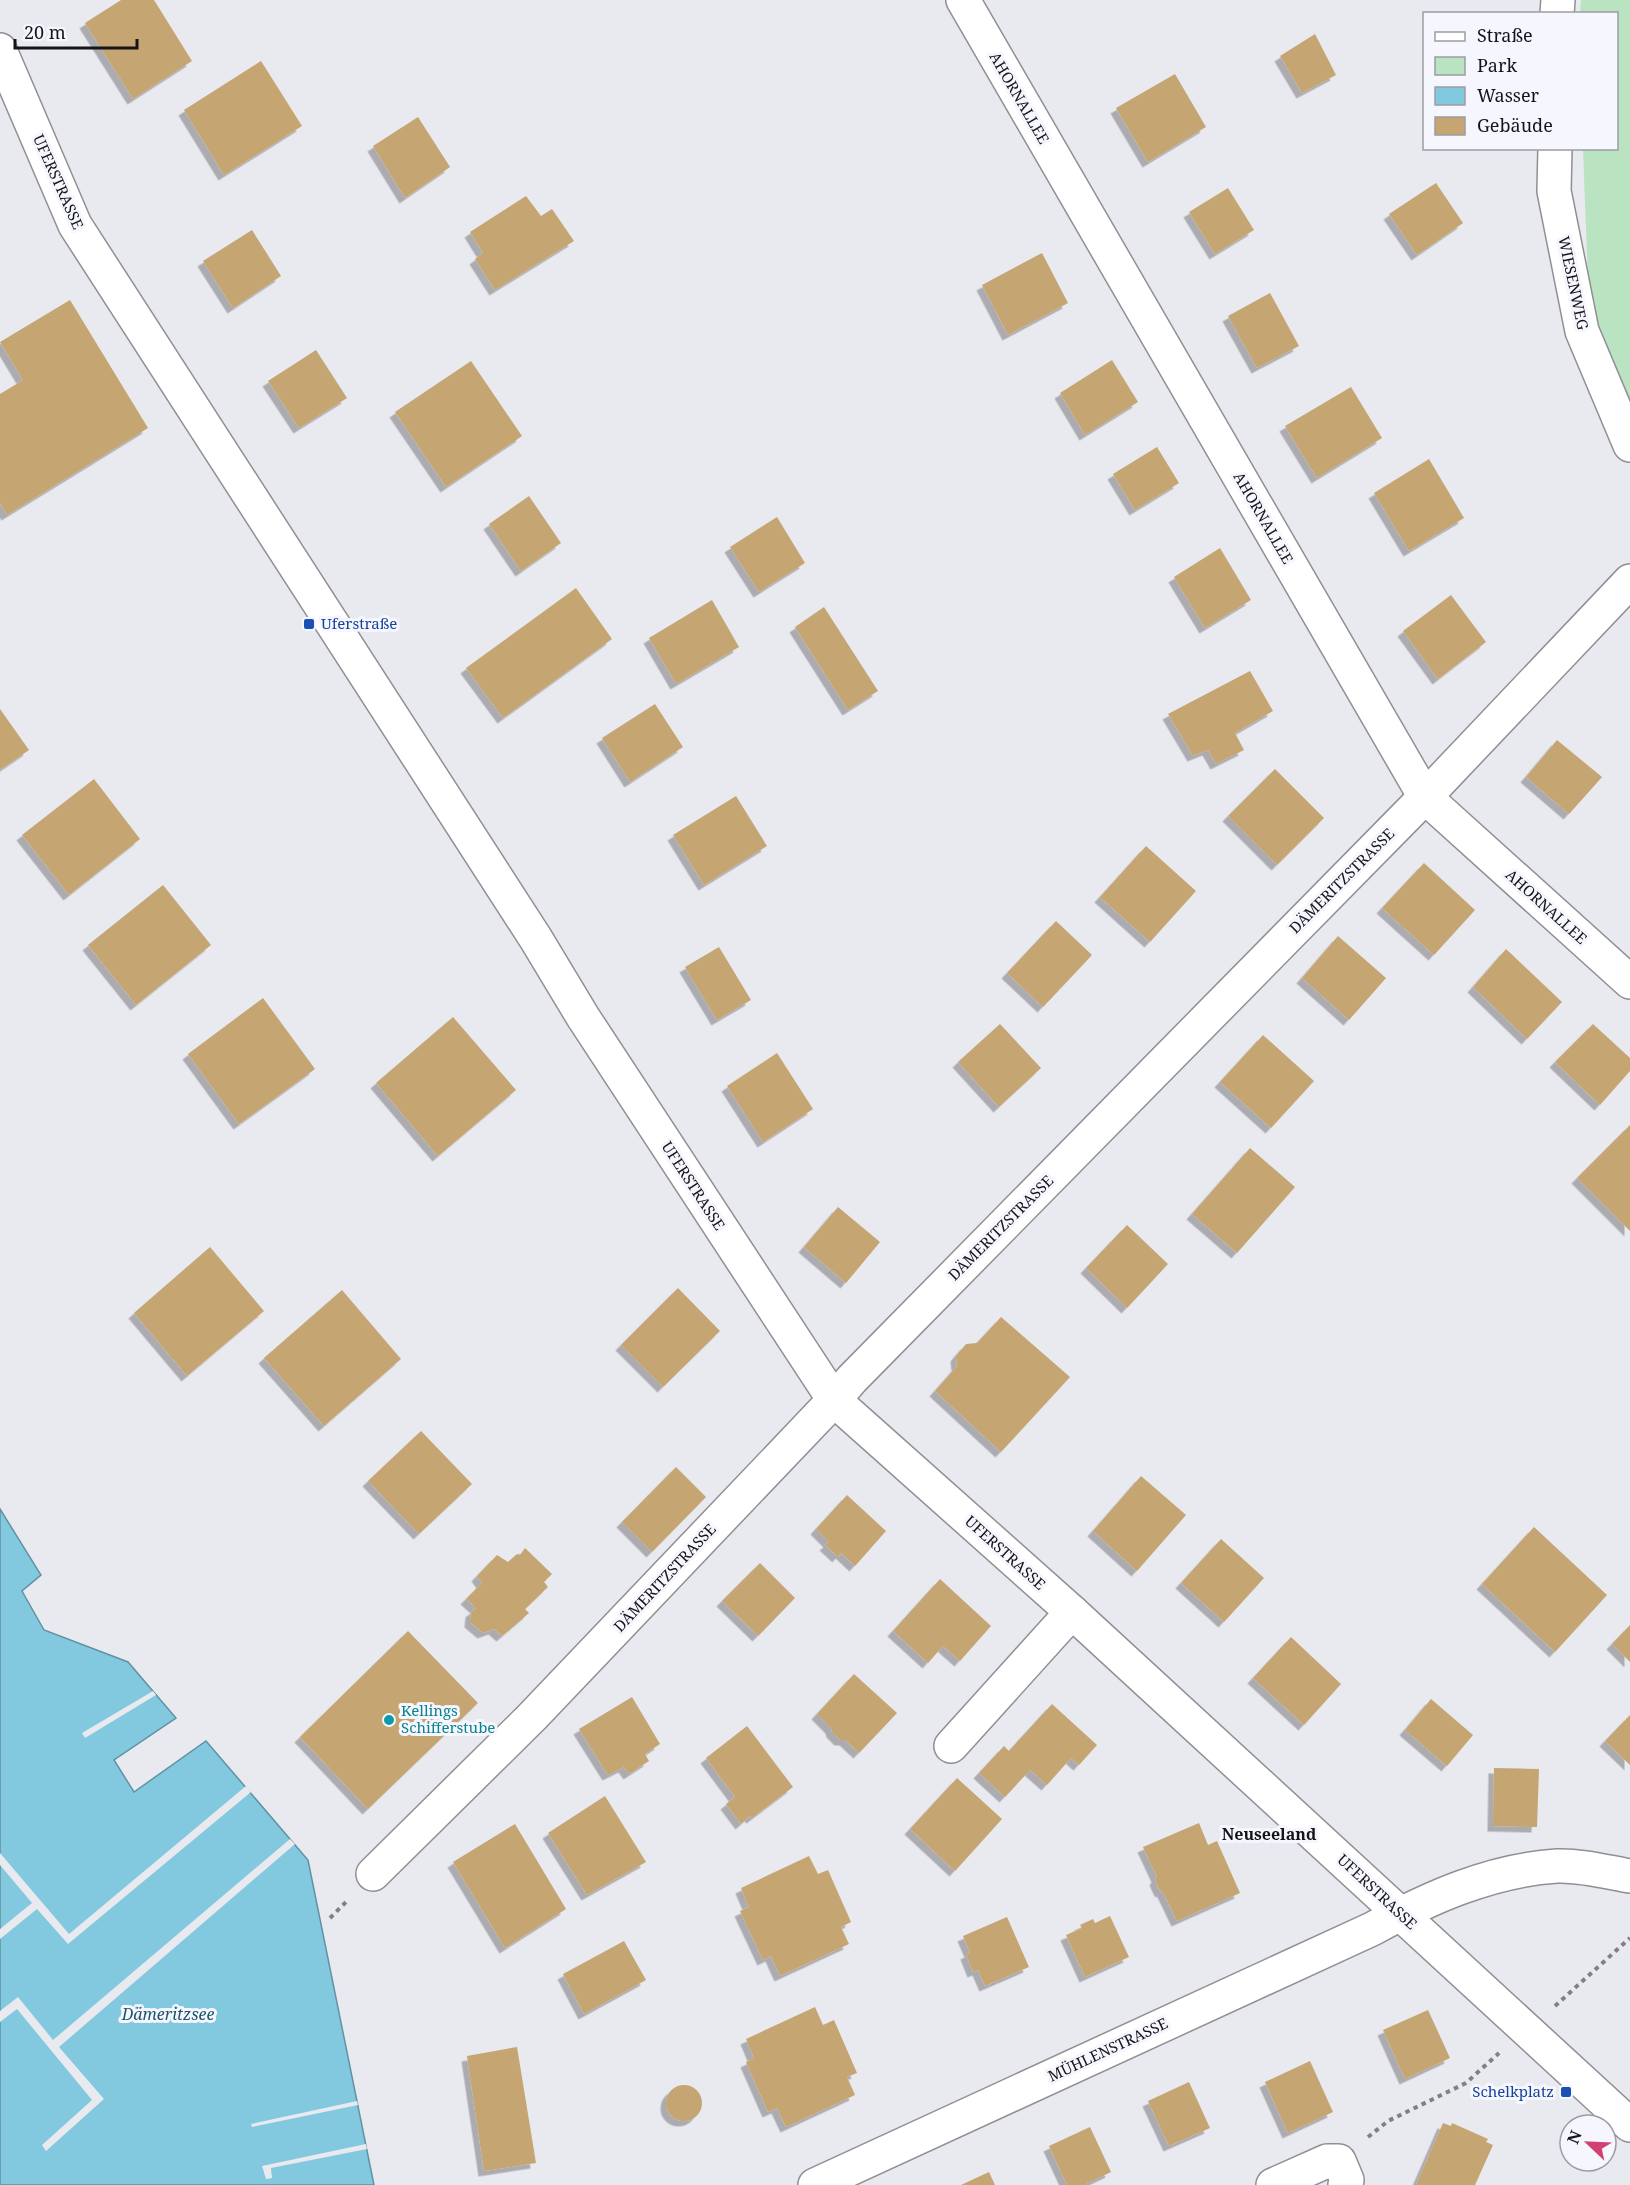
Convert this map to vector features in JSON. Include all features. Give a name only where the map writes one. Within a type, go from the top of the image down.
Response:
[{"type":"street","name":"AHORNALLEE","points":[[963,0],[1435,786],[1630,982]]},
{"type":"street","name":"UFERSTRASSE","points":[[0,50],[75,225],[536,939],[583,1017],[834,1400],[1072,1612],[1630,2125]]},
{"type":"street","name":"WIESENWEG","points":[[1555,150],[1554,191],[1582,331],[1630,446]]},
{"type":"street","name":"DÄMERITZSTRASSE","points":[[373,1874],[532,1718],[862,1368],[1435,786],[1630,581]]},
{"type":"street","points":[[951,1746],[1072,1612]]},
{"type":"street","name":"MÜHLENSTRASSE","points":[[815,2185],[1372,1929],[1400,1913],[1473,1882],[1518,1871],[1559,1866],[1630,1876]]},
{"type":"street","points":[[1273,2185],[1327,2161],[1342,2173]]},
{"type":"path","points":[[1549,2012],[1630,1938]]},
{"type":"path","points":[[1342,2173],[1388,2121],[1466,2083],[1503,2049]]},
{"type":"green space","points":[[1581,0],[1630,0],[1630,437],[1590,333],[1583,150],[1618,150],[1618,12],[1580,12]]},
{"type":"water","name":"Dämeritzsee","points":[[0,1509],[41,1575],[22,1591],[44,1630],[128,1662],[176,1718],[114,1760],[134,1792],[206,1741],[308,1860],[374,2185],[0,2185]]},
{"type":"pier","points":[[153,1691],[156,1695],[85,1738],[82,1733]]},
{"type":"pier","points":[[246,1786],[251,1792],[68,1944],[37,1909],[0,1939],[0,1929],[32,1903],[0,1865],[0,1853],[69,1934]]},
{"type":"pier","points":[[290,1839],[295,1844],[59,2047],[104,2099],[46,2151],[42,2145],[92,2100],[17,2009],[0,2022],[0,2011],[18,1997],[53,2040]]},
{"type":"pier","points":[[357,2101],[358,2105],[252,2127],[251,2124]]},
{"type":"pier","points":[[366,2144],[367,2149],[271,2168],[272,2178],[266,2179],[262,2166]]},
{"type":"building","points":[[121,0],[154,0],[192,61],[133,99],[85,23]]},
{"type":"building","points":[[1315,34],[1336,75],[1302,93],[1280,56]]},
{"type":"building","points":[[261,61],[302,126],[224,175],[184,110]]},
{"type":"building","points":[[1175,74],[1206,127],[1148,162],[1116,108]]},
{"type":"building","points":[[418,117],[450,167],[405,198],[373,146]]},
{"type":"building","points":[[1436,183],[1463,223],[1417,255],[1389,214]]},
{"type":"building","points":[[1228,188],[1254,230],[1215,254],[1189,212]]},
{"type":"building","points":[[526,196],[541,216],[552,209],[574,241],[495,290],[475,259],[483,253],[470,232]]},
{"type":"building","points":[[252,230],[281,276],[233,308],[203,261]]},
{"type":"building","points":[[1042,253],[1068,303],[1008,335],[982,285]]},
{"type":"building","points":[[1270,293],[1299,346],[1257,368],[1228,316]]},
{"type":"building","points":[[70,300],[148,428],[7,515],[0,503],[0,394],[23,380],[0,342]]},
{"type":"building","points":[[316,350],[347,398],[299,428],[268,381]]},
{"type":"building","points":[[1112,360],[1138,402],[1085,435],[1060,393]]},
{"type":"building","points":[[471,361],[522,436],[446,487],[395,412]]},
{"type":"building","points":[[1351,387],[1382,438],[1317,478],[1285,426]]},
{"type":"building","points":[[1157,447],[1179,483],[1135,510],[1113,474]]},
{"type":"building","points":[[1429,459],[1464,518],[1409,551],[1374,493]]},
{"type":"building","points":[[529,496],[561,543],[521,571],[489,524]]},
{"type":"building","points":[[777,517],[805,563],[759,592],[730,547]]},
{"type":"building","points":[[1220,548],[1251,600],[1205,628],[1174,577]]},
{"type":"building","points":[[576,588],[612,639],[503,718],[466,668]]},
{"type":"building","points":[[1451,595],[1486,642],[1438,679],[1403,631]]},
{"type":"building","points":[[712,600],[739,647],[676,684],[649,638]]},
{"type":"building","points":[[824,607],[878,691],[848,710],[795,627]]},
{"type":"building","points":[[1250,671],[1273,711],[1235,733],[1244,750],[1216,764],[1208,750],[1193,756],[1168,714]]},
{"type":"building","points":[[655,704],[683,747],[630,782],[602,738]]},
{"type":"building","points":[[0,709],[29,750],[0,770]]},
{"type":"building","points":[[1557,740],[1602,777],[1569,814],[1526,777]]},
{"type":"building","points":[[1275,769],[1324,818],[1277,865],[1228,816]]},
{"type":"building","points":[[94,779],[140,839],[69,895],[22,835]]},
{"type":"building","points":[[736,796],[767,846],[704,885],[673,835]]},
{"type":"building","points":[[1146,846],[1196,891],[1150,942],[1100,897]]},
{"type":"building","points":[[1424,863],[1475,910],[1434,955],[1382,908]]},
{"type":"building","points":[[163,885],[211,945],[136,1005],[88,945]]},
{"type":"building","points":[[1056,921],[1092,955],[1043,1007],[1007,973]]},
{"type":"building","points":[[1338,936],[1386,978],[1349,1020],[1302,978]]},
{"type":"building","points":[[719,947],[751,1000],[717,1020],[685,967]]},
{"type":"building","points":[[1506,949],[1562,1002],[1527,1039],[1473,987]]},
{"type":"building","points":[[263,998],[315,1069],[239,1124],[188,1054]]},
{"type":"building","points":[[453,1017],[516,1090],[438,1156],[376,1083]]},
{"type":"building","points":[[1000,1024],[1041,1068],[999,1107],[958,1062]]},
{"type":"building","points":[[1593,1024],[1630,1058],[1630,1071],[1600,1105],[1555,1062]]},
{"type":"building","points":[[1263,1035],[1314,1081],[1271,1128],[1220,1082]]},
{"type":"building","points":[[777,1053],[813,1109],[763,1142],[727,1086]]},
{"type":"building","points":[[1630,1125],[1630,1231],[1577,1178]]},
{"type":"building","points":[[1250,1148],[1295,1187],[1237,1253],[1192,1214]]},
{"type":"building","points":[[838,1207],[880,1242],[846,1283],[804,1247]]},
{"type":"building","points":[[1127,1225],[1168,1264],[1127,1308],[1086,1268]]},
{"type":"building","points":[[210,1247],[264,1311],[187,1376],[134,1313]]},
{"type":"building","points":[[678,1288],[720,1331],[663,1387],[621,1345]]},
{"type":"building","points":[[342,1290],[401,1359],[324,1426],[264,1358]]},
{"type":"building","points":[[1001,1317],[1070,1377],[1001,1452],[935,1391],[957,1366],[956,1356],[966,1344],[977,1343]]},
{"type":"building","points":[[421,1431],[472,1484],[419,1534],[368,1481]]},
{"type":"building","points":[[676,1467],[706,1497],[652,1552],[622,1522]]},
{"type":"building","points":[[1141,1476],[1186,1515],[1137,1571],[1093,1531]]},
{"type":"building","points":[[847,1495],[886,1531],[855,1566],[841,1553],[838,1557],[825,1545],[829,1542],[816,1529]]},
{"type":"building","points":[[1534,1527],[1607,1595],[1555,1652],[1482,1584]]},
{"type":"building","points":[[1221,1539],[1264,1578],[1224,1622],[1181,1583]]},
{"type":"building","points":[[525,1548],[552,1574],[544,1582],[548,1587],[525,1609],[529,1613],[502,1636],[494,1629],[483,1633],[470,1622],[471,1612],[476,1608],[466,1599],[482,1583],[477,1576],[497,1555],[508,1562],[517,1554],[520,1555]]},
{"type":"building","points":[[760,1563],[795,1598],[758,1636],[722,1601]]},
{"type":"building","points":[[940,1579],[991,1626],[960,1661],[943,1646],[928,1663],[893,1631]]},
{"type":"building","points":[[1630,1625],[1630,1662],[1612,1644]]},
{"type":"building","name":"Kellings Schifferstube","points":[[408,1631],[478,1703],[368,1809],[300,1737]]},
{"type":"building","points":[[1291,1637],[1341,1684],[1304,1725],[1253,1678]]},
{"type":"building","points":[[854,1674],[897,1713],[859,1753],[845,1740],[840,1740],[817,1714]]},
{"type":"building","points":[[632,1697],[660,1744],[645,1754],[649,1761],[629,1774],[624,1767],[608,1775],[579,1729]]},
{"type":"building","points":[[1431,1699],[1473,1735],[1447,1766],[1405,1730]]},
{"type":"building","points":[[1052,1704],[1097,1745],[1079,1765],[1071,1758],[1047,1785],[1030,1770],[1005,1797],[979,1773],[1004,1746],[1009,1751]]},
{"type":"building","points":[[1630,1715],[1630,1765],[1605,1741]]},
{"type":"building","points":[[747,1726],[793,1787],[741,1824],[726,1804],[735,1797],[706,1758]]},
{"type":"building","points":[[1494,1768],[1539,1769],[1537,1827],[1493,1826]]},
{"type":"building","points":[[957,1778],[1002,1819],[955,1871],[910,1829]]},
{"type":"building","points":[[605,1796],[646,1862],[587,1895],[548,1833]]},
{"type":"building","points":[[1199,1823],[1208,1845],[1217,1841],[1240,1893],[1177,1921],[1163,1892],[1160,1891],[1155,1880],[1157,1877],[1143,1847]]},
{"type":"building","points":[[515,1824],[566,1909],[505,1948],[453,1862]]},
{"type":"building","points":[[809,1856],[818,1874],[828,1870],[851,1922],[841,1927],[849,1944],[780,1976],[771,1956],[763,1960],[740,1911],[749,1907],[741,1888]]},
{"type":"building","points":[[1110,1916],[1129,1957],[1085,1977],[1066,1935],[1082,1928],[1080,1925],[1093,1919],[1095,1923]]},
{"type":"building","points":[[1007,1917],[1029,1967],[985,1986],[978,1970],[973,1972],[966,1954],[970,1952],[963,1936]]},
{"type":"building","points":[[624,1941],[646,1980],[584,2014],[563,1974]]},
{"type":"building","points":[[815,2007],[823,2025],[834,2020],[857,2073],[847,2077],[855,2095],[786,2127],[777,2108],[768,2112],[746,2062],[754,2058],[746,2039]]},
{"type":"building","points":[[1428,2010],[1450,2058],[1405,2079],[1383,2030]]},
{"type":"building","points":[[517,2047],[536,2163],[484,2171],[467,2056]]},
{"type":"building","points":[[1310,2061],[1333,2112],[1288,2133],[1265,2082]]},
{"type":"building","points":[[1189,2082],[1210,2128],[1169,2146],[1148,2101]]},
{"type":"building","points":[[684,2085],[697,2090],[702,2103],[697,2116],[684,2121],[671,2116],[666,2103],[671,2090]]},
{"type":"building","points":[[1443,2123],[1451,2126],[1452,2123],[1488,2139],[1486,2142],[1493,2145],[1475,2185],[1416,2185]]},
{"type":"building","points":[[1090,2127],[1111,2172],[1084,2185],[1067,2185],[1049,2146]]},
{"type":"building","points":[[989,2172],[995,2185],[961,2185]]},
{"type":"place","name":"Uferstraße","points":[[309,624]]},
{"type":"place","name":"Kellings Schifferstube","points":[[389,1720]]},
{"type":"place","name":"Schelkplatz","points":[[1566,2092]]},
{"type":"district","name":"Neuseeland","points":[[1269,1834]]}]
